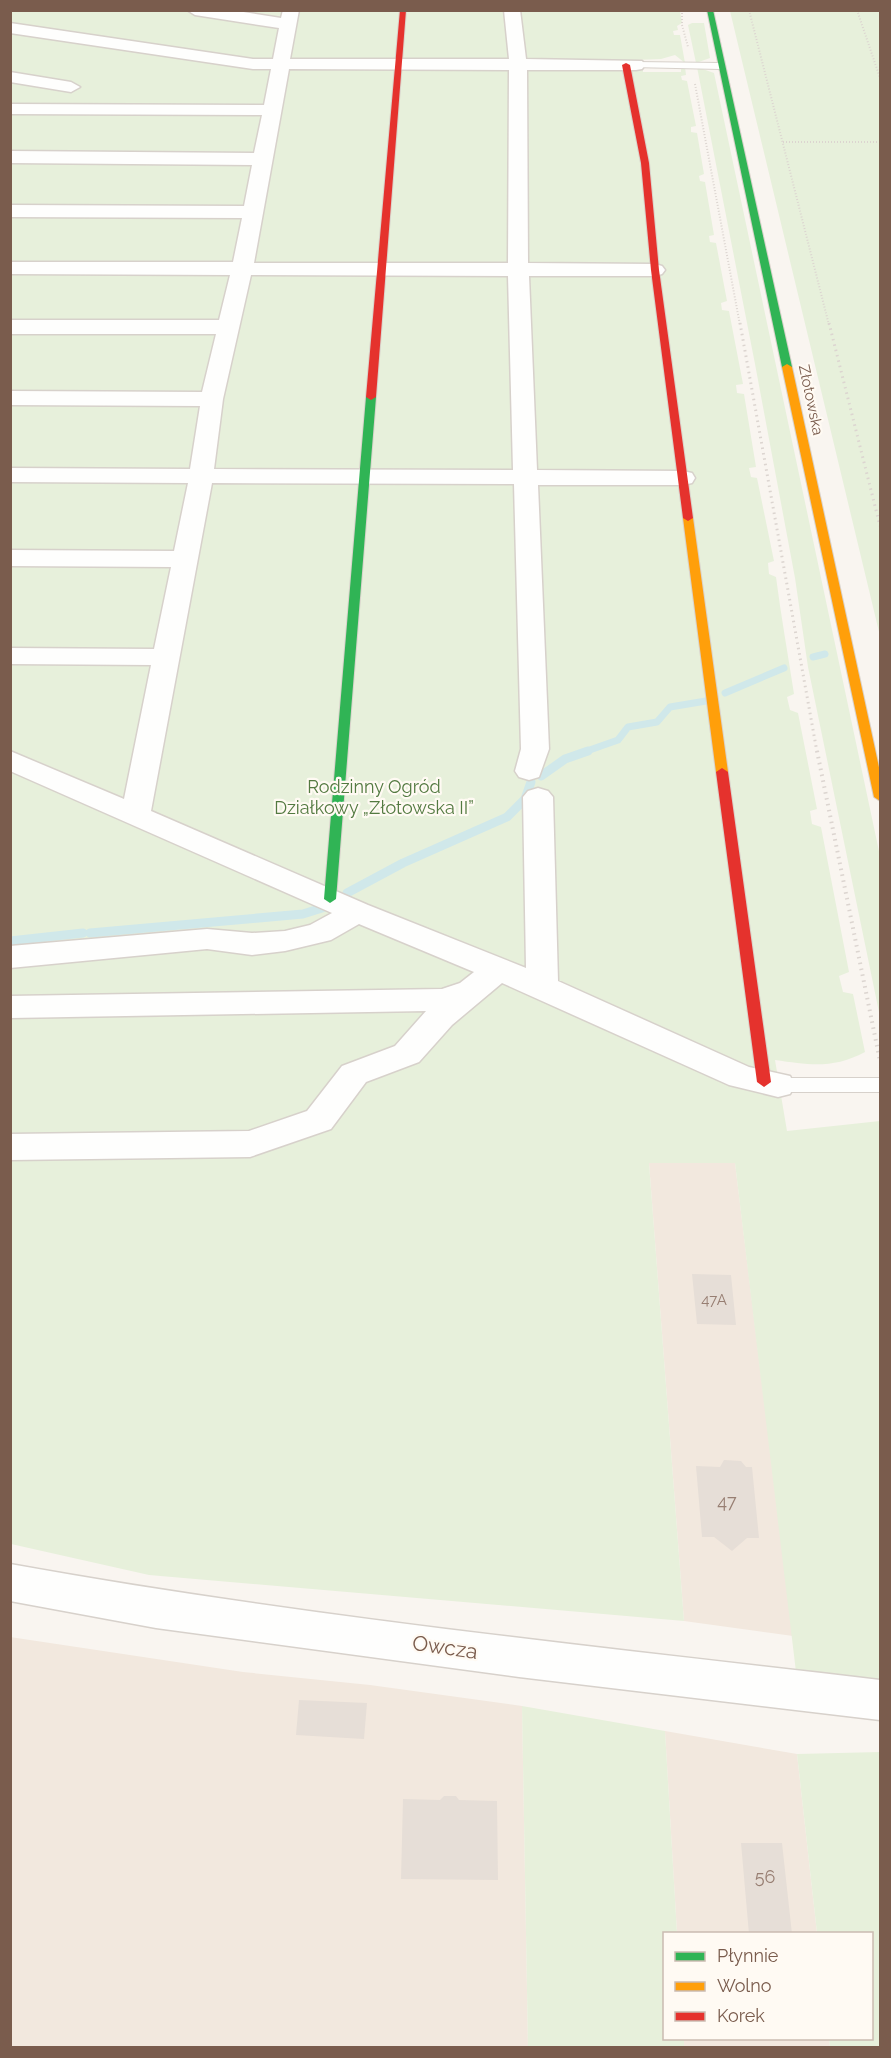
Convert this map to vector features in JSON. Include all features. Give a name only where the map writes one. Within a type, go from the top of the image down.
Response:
[{"type":"street","points":[[10,18],[23,10]]},
{"type":"street","points":[[136,814],[201,476],[212,399],[242,269],[289,17],[195,10]]},
{"type":"street","points":[[10,957],[196,939],[252,944],[285,941],[320,933],[344,905],[365,476],[403,10]]},
{"type":"street","points":[[512,10],[518,65],[518,270],[534,749],[533,784],[542,987]]},
{"type":"street","name":"Złotowska","points":[[710,10],[720,66],[880,797]]},
{"type":"street","points":[[10,28],[253,64],[631,65],[683,478],[771,1084],[741,1077],[542,987],[344,905],[10,760]]},
{"type":"street","points":[[10,77],[71,87]]},
{"type":"street","points":[[10,109],[272,110]]},
{"type":"street","points":[[10,157],[263,159]]},
{"type":"street","points":[[10,211],[252,212]]},
{"type":"street","points":[[10,268],[655,270]]},
{"type":"street","points":[[10,327],[228,327]]},
{"type":"street","points":[[10,398],[212,399]]},
{"type":"street","points":[[10,475],[683,478]]},
{"type":"street","points":[[10,558],[185,559]]},
{"type":"street","points":[[10,656],[166,657]]},
{"type":"street","points":[[10,1147],[250,1144],[319,1120],[354,1074],[407,1054],[440,1017],[498,969]]},
{"type":"street","points":[[10,1007],[444,1000],[472,990]]},
{"type":"street","name":"Owcza","points":[[10,1582],[156,1609],[519,1657],[880,1700]]},
{"type":"lane","points":[[631,65],[720,66]]},
{"type":"lane","points":[[771,1084],[880,1085]]},
{"type":"path","points":[[682,10],[682,26]]},
{"type":"path","points":[[749,10],[880,526]]},
{"type":"path","points":[[857,10],[880,78]]},
{"type":"path","points":[[693,78],[787,578],[800,667],[880,1064]]},
{"type":"path","points":[[783,142],[880,142]]},
{"type":"shaded area","points":[[649,1163],[735,1163],[793,1636],[684,1621]]},
{"type":"shaded area","points":[[10,1637],[243,1672],[370,1685],[522,1706],[528,2047],[11,2047]]},
{"type":"shaded area","points":[[665,1731],[797,1754],[817,1932],[677,1932]]},
{"type":"shaded area","points":[[684,2040],[829,2040],[830,2047],[684,2047]]},
{"type":"green space","name":"Rodzinny Ogród Działkowy „Złotowska II”","points":[[11,11],[680,11],[682,23],[677,26],[678,30],[673,31],[674,35],[680,35],[685,63],[675,55],[661,59],[635,60],[636,67],[642,67],[643,72],[681,72],[681,67],[685,67],[686,75],[681,76],[682,80],[687,81],[696,126],[691,127],[691,132],[697,133],[704,174],[699,176],[700,181],[705,182],[714,235],[709,236],[710,242],[716,243],[727,301],[721,303],[722,310],[729,311],[743,384],[736,385],[737,393],[744,394],[756,467],[749,468],[751,477],[757,478],[774,561],[768,563],[769,574],[776,577],[794,694],[787,697],[790,710],[798,713],[817,809],[810,811],[812,824],[821,827],[849,972],[839,976],[843,992],[853,994],[865,1052],[842,1061],[821,1064],[775,1060],[787,1131],[880,1121],[880,1683],[796,1672],[735,1163],[649,1163],[684,1621],[149,1575],[11,1544]]},
{"type":"green space","points":[[730,11],[880,11],[880,636]]},
{"type":"green space","points":[[704,23],[710,58],[696,63],[688,25]]},
{"type":"green space","points":[[697,67],[714,73],[880,856],[880,1017],[808,667],[795,578]]},
{"type":"green space","points":[[522,1706],[665,1731],[677,1932],[663,1932],[663,2040],[684,2040],[684,2047],[528,2047]]},
{"type":"green space","points":[[880,1752],[880,2047],[830,2047],[829,2040],[873,2040],[873,1932],[817,1932],[797,1754]]},
{"type":"building","points":[[692,1274],[731,1275],[736,1325],[697,1324]]},
{"type":"building","points":[[724,1460],[741,1461],[746,1467],[752,1467],[759,1538],[747,1538],[732,1551],[714,1537],[702,1537],[696,1466],[720,1467]]},
{"type":"building","points":[[299,1700],[367,1703],[364,1739],[296,1735]]},
{"type":"building","points":[[444,1796],[456,1796],[459,1800],[497,1801],[498,1880],[401,1879],[403,1799],[440,1800]]},
{"type":"building","points":[[741,1843],[782,1843],[792,1932],[749,1932]]},
{"type":"waterway","points":[[813,657],[825,654]]},
{"type":"waterway","points":[[725,693],[784,668]]},
{"type":"waterway","points":[[584,752],[618,740],[628,727],[657,722],[670,707],[706,701]]},
{"type":"waterway","points":[[541,776],[565,759],[588,751]]},
{"type":"waterway","points":[[347,893],[403,863],[507,817],[525,799],[531,782]]},
{"type":"waterway","points":[[90,933],[303,914],[322,908]]},
{"type":"waterway","points":[[10,941],[83,933]]},
{"type":"traffic: fast","points":[[710,10],[787,367]]},
{"type":"traffic: fast","points":[[330,899],[371,397]]},
{"type":"traffic: slow","points":[[787,367],[880,797]]},
{"type":"traffic: slow","points":[[688,518],[722,772]]},
{"type":"traffic: jam","points":[[371,397],[403,10]]},
{"type":"traffic: jam","points":[[626,65],[645,163],[655,270],[688,518]]},
{"type":"traffic: jam","points":[[722,772],[764,1082]]}]
